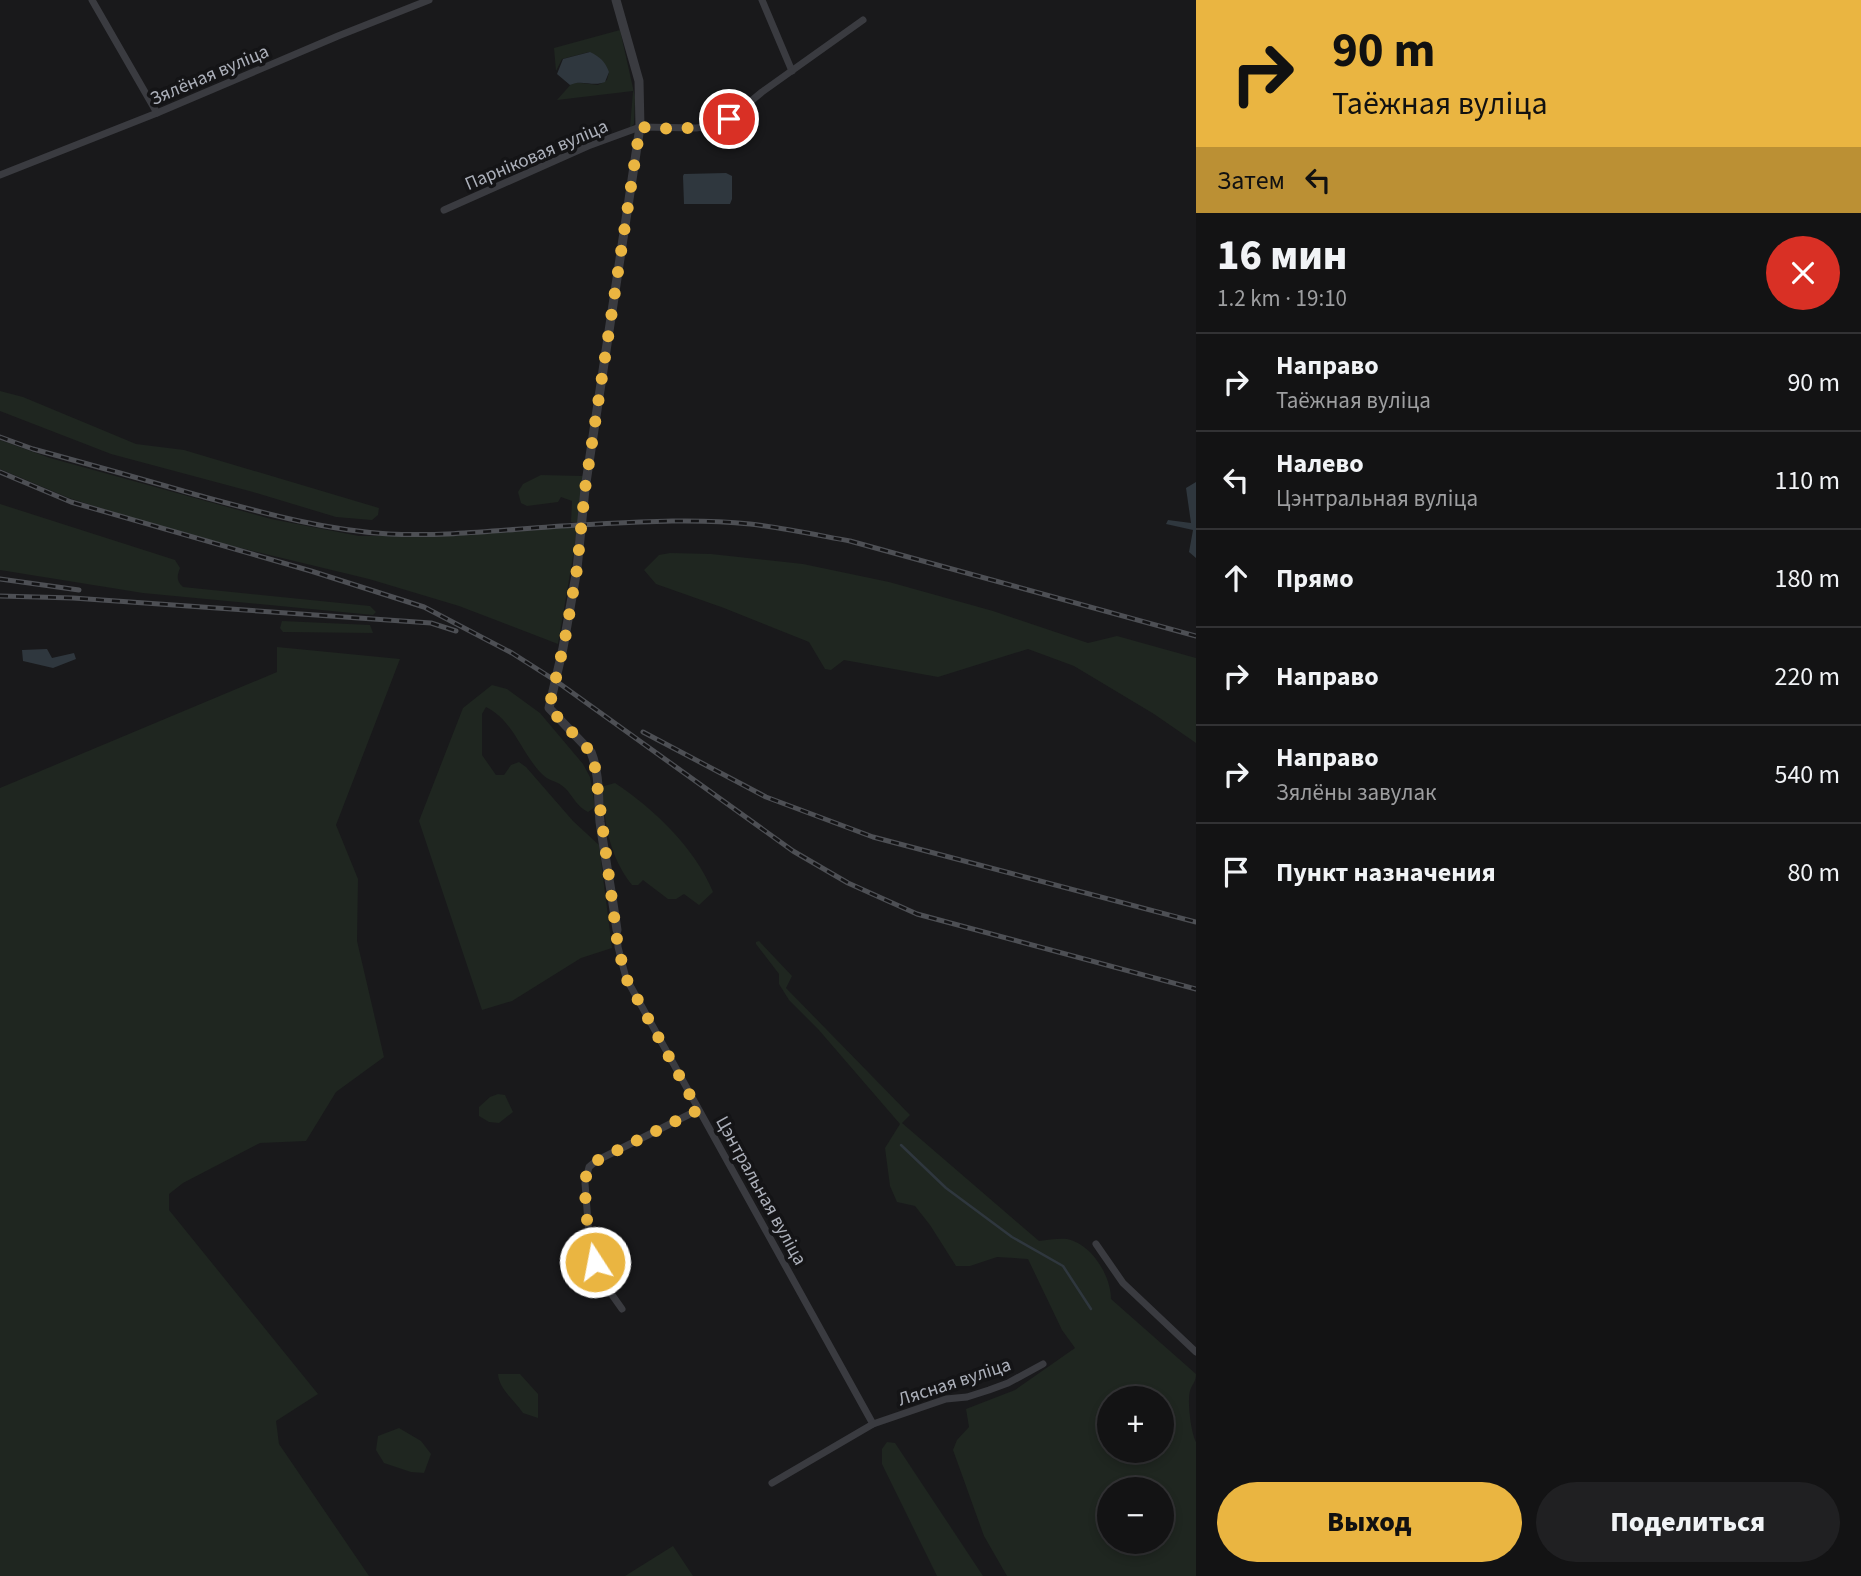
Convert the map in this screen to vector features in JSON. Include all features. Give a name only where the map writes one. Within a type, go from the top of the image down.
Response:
[{"type":"street","points":[[92,0],[158,113]]},
{"type":"street","name":"Зялёная вуліца","points":[[0,175],[158,113],[429,0]]},
{"type":"street","points":[[616,0],[635,65],[640,127],[585,489],[577,569],[549,708],[591,752],[594,760],[600,821],[617,930]]},
{"type":"street","points":[[762,0],[792,71]]},
{"type":"street","points":[[640,127],[696,128],[729,119],[863,20]]},
{"type":"street","name":"Парніковая вуліца","points":[[444,210],[588,146],[640,127]]},
{"type":"street","name":"Цэнтральная вуліца","points":[[617,930],[618,947],[626,978],[873,1424]]},
{"type":"street","points":[[622,1309],[610,1292],[590,1250],[585,1183],[589,1167],[698,1110]]},
{"type":"street","points":[[1096,1244],[1123,1283],[1196,1352]]},
{"type":"street","name":"Лясная вуліца","points":[[772,1482],[873,1424],[946,1399],[967,1397],[989,1390],[1043,1364]]},
{"type":"shaded area","points":[[620,30],[635,97],[634,124],[630,128],[633,91],[557,100],[573,82],[598,85],[607,80],[609,72],[589,52],[562,59],[556,71],[554,48]]},
{"type":"shaded area","points":[[590,52],[602,60],[609,72],[605,82],[570,85],[557,74],[563,59]]},
{"type":"shaded area","points":[[726,173],[732,176],[730,204],[684,204],[684,174]]},
{"type":"shaded area","points":[[0,391],[23,397],[136,444],[184,450],[379,508],[378,515],[372,520],[336,517],[111,454],[0,411]]},
{"type":"shaded area","points":[[0,440],[50,458],[271,519],[359,536],[443,536],[578,527],[558,644],[459,606],[369,579],[179,533],[69,498],[0,469]]},
{"type":"shaded area","points":[[541,475],[583,476],[578,522],[571,522],[572,501],[561,497],[558,502],[527,506],[521,503],[518,492],[523,484]]},
{"type":"shaded area","points":[[1196,482],[1196,558],[1189,552],[1193,530],[1166,524],[1168,520],[1191,523],[1186,488]]},
{"type":"shaded area","points":[[0,504],[175,560],[180,568],[178,580],[183,587],[370,606],[376,612],[373,615],[143,593],[0,570]]},
{"type":"shaded area","points":[[711,554],[803,564],[889,582],[993,611],[1088,643],[1117,636],[1196,658],[1196,743],[1154,714],[1074,666],[1028,649],[938,677],[844,660],[831,670],[825,669],[809,642],[656,584],[644,570],[659,555]]},
{"type":"shaded area","points":[[282,621],[370,625],[373,633],[283,632],[280,628]]},
{"type":"shaded area","points":[[277,647],[400,659],[336,825],[358,879],[357,941],[384,1057],[336,1092],[306,1141],[260,1143],[183,1183],[169,1194],[169,1210],[318,1394],[276,1421],[279,1444],[369,1576],[0,1576],[0,788],[277,672]]},
{"type":"shaded area","points":[[47,649],[52,658],[74,653],[76,659],[53,668],[23,661],[22,650]]},
{"type":"shaded area","points":[[492,685],[507,689],[540,713],[583,764],[590,777],[595,807],[588,812],[562,786],[542,774],[504,720],[486,707],[482,714],[482,755],[496,775],[504,775],[511,765],[519,762],[599,845],[612,948],[581,958],[512,1001],[482,1010],[419,821],[463,708]]},
{"type":"shaded area","points":[[615,783],[658,817],[696,860],[713,892],[699,905],[684,894],[676,899],[668,899],[643,880],[638,885],[632,885],[624,874],[613,851],[603,802],[602,789]]},
{"type":"shaded area","points":[[759,941],[792,976],[786,988],[910,1115],[902,1123],[1039,1241],[1067,1239],[1084,1247],[1104,1271],[1111,1299],[1196,1374],[1189,1402],[1196,1442],[1196,1576],[1007,1576],[984,1536],[953,1450],[957,1440],[969,1427],[966,1409],[1015,1390],[1075,1348],[1062,1330],[1028,1259],[997,1257],[970,1266],[956,1266],[915,1206],[897,1202],[890,1186],[885,1148],[900,1124],[818,1029],[789,1000],[779,984],[779,974],[756,944]]},
{"type":"shaded area","points":[[498,1094],[505,1095],[513,1112],[499,1123],[489,1122],[479,1116],[479,1107]]},
{"type":"shaded area","points":[[498,1374],[520,1374],[538,1394],[538,1418],[523,1413],[504,1390]]},
{"type":"shaded area","points":[[399,1428],[421,1441],[431,1454],[424,1473],[411,1472],[384,1463],[376,1450],[378,1436]]},
{"type":"shaded area","points":[[887,1442],[895,1443],[983,1576],[937,1576],[882,1464],[882,1449]]},
{"type":"shaded area","points":[[673,1546],[693,1576],[625,1576]]},
{"type":"waterway","points":[[901,1145],[946,1188],[1012,1237],[1063,1266],[1091,1309]]},
{"type":"railway","points":[[0,437],[33,449],[244,508],[364,532],[437,534],[686,521],[729,522],[788,530],[850,541],[1196,636]]},
{"type":"railway","points":[[0,472],[71,502],[311,571],[424,607],[512,653],[556,681],[793,851],[848,883],[917,914],[1196,989]]},
{"type":"railway","points":[[0,579],[79,590]]},
{"type":"railway","points":[[0,596],[73,598],[431,623],[456,631]]},
{"type":"railway","points":[[643,732],[766,797],[873,837],[1196,922]]},
{"type":"route","points":[[595,1262],[590,1250],[585,1183],[589,1167],[698,1110],[626,978],[618,947],[594,760],[591,752],[549,708],[577,569],[585,489],[640,127],[696,128],[729,119]]}]
